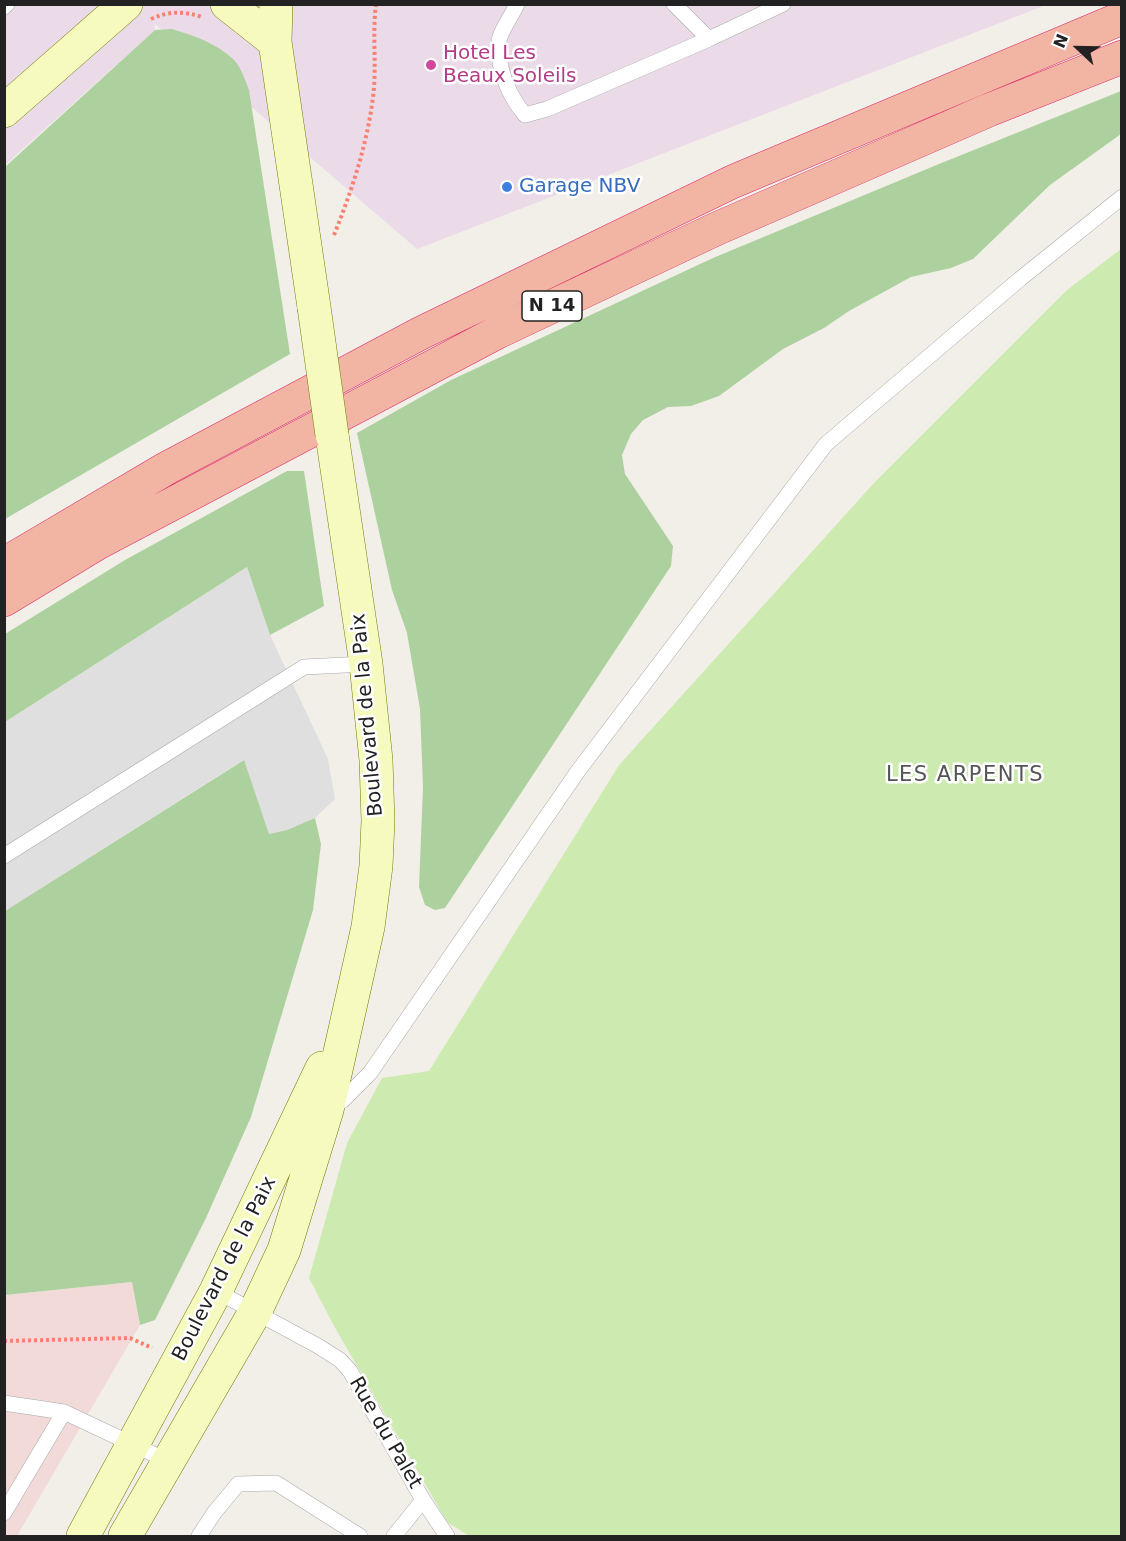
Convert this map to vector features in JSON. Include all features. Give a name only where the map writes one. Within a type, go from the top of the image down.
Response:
[{"type":"highway","name":"N 14","points":[[4,564],[167,468],[453,318],[732,182],[1122,18]]},
{"type":"highway","name":"N 14","points":[[4,600],[98,543],[498,332],[716,228],[989,110],[1122,57]]},
{"type":"main road","name":"Boulevard de la Paix","points":[[125,1536],[255,1312],[284,1251],[327,1110],[368,927],[376,866],[378,821],[376,760],[366,664],[275,42],[276,4]]},
{"type":"main road","points":[[217,11],[237,11],[275,42]]},
{"type":"main road","points":[[4,111],[137,13]]},
{"type":"main road","name":"Boulevard de la Paix","points":[[83,1536],[216,1291],[293,1132],[339,1030],[352,994]]},
{"type":"lane","points":[[518,4],[498,40],[502,72],[512,99],[525,116],[547,109],[709,39],[783,4]]},
{"type":"lane","points":[[674,4],[709,39]]},
{"type":"lane","points":[[293,1132],[343,1100],[370,1073],[578,771],[826,444],[1020,279],[1122,197]]},
{"type":"lane","points":[[4,856],[304,668],[366,664]]},
{"type":"lane","name":"Rue du Palet","points":[[216,1291],[340,1360],[350,1371],[423,1500],[447,1536]]},
{"type":"lane","points":[[4,1403],[64,1412],[168,1461]]},
{"type":"lane","points":[[4,1513],[64,1412]]},
{"type":"lane","points":[[199,1536],[214,1513],[238,1484],[276,1483],[360,1536]]},
{"type":"lane","points":[[394,1536],[423,1500]]},
{"type":"path","points":[[329,231],[331,243],[354,184],[365,143],[373,96],[375,63],[373,26],[376,4]]},
{"type":"path","points":[[137,13],[217,11]]},
{"type":"path","points":[[4,1341],[130,1338],[155,1349]]},
{"type":"shaded area","points":[[5,5],[1046,5],[417,249],[155,24],[155,30],[5,165]]},
{"type":"shaded area","points":[[247,567],[270,635],[328,759],[335,799],[315,818],[287,830],[269,834],[243,760],[5,911],[5,722]]},
{"type":"shaded area","points":[[132,1282],[140,1325],[17,1536],[5,1536],[4,1295]]},
{"type":"green space","points":[[172,29],[205,41],[228,54],[239,66],[249,90],[290,354],[5,519],[5,167],[155,30]]},
{"type":"green space","points":[[1121,91],[1121,134],[1050,185],[973,259],[951,268],[911,277],[783,349],[719,396],[691,406],[668,407],[643,420],[631,434],[622,455],[625,474],[673,546],[671,566],[445,908],[435,910],[425,905],[419,887],[423,787],[420,709],[407,633],[392,590],[357,433],[451,380],[713,258]]},
{"type":"green space","points":[[1121,249],[1121,1536],[469,1536],[447,1522],[334,1326],[309,1278],[347,1143],[382,1078],[429,1071],[619,765],[874,483],[1067,290]]},
{"type":"green space","points":[[287,471],[304,471],[324,606],[270,635],[247,567],[5,722],[5,634],[125,560]]},
{"type":"green space","points":[[244,760],[269,834],[287,830],[315,818],[321,844],[313,910],[251,1117],[206,1218],[155,1320],[140,1325],[132,1282],[5,1295],[5,911]]},
{"type":"place","name":"Hotel Les Beaux Soleils","points":[[431,65]]},
{"type":"place","name":"Garage NBV","points":[[507,187]]},
{"type":"district","name":"LES ARPENTS","points":[[965,776]]}]
